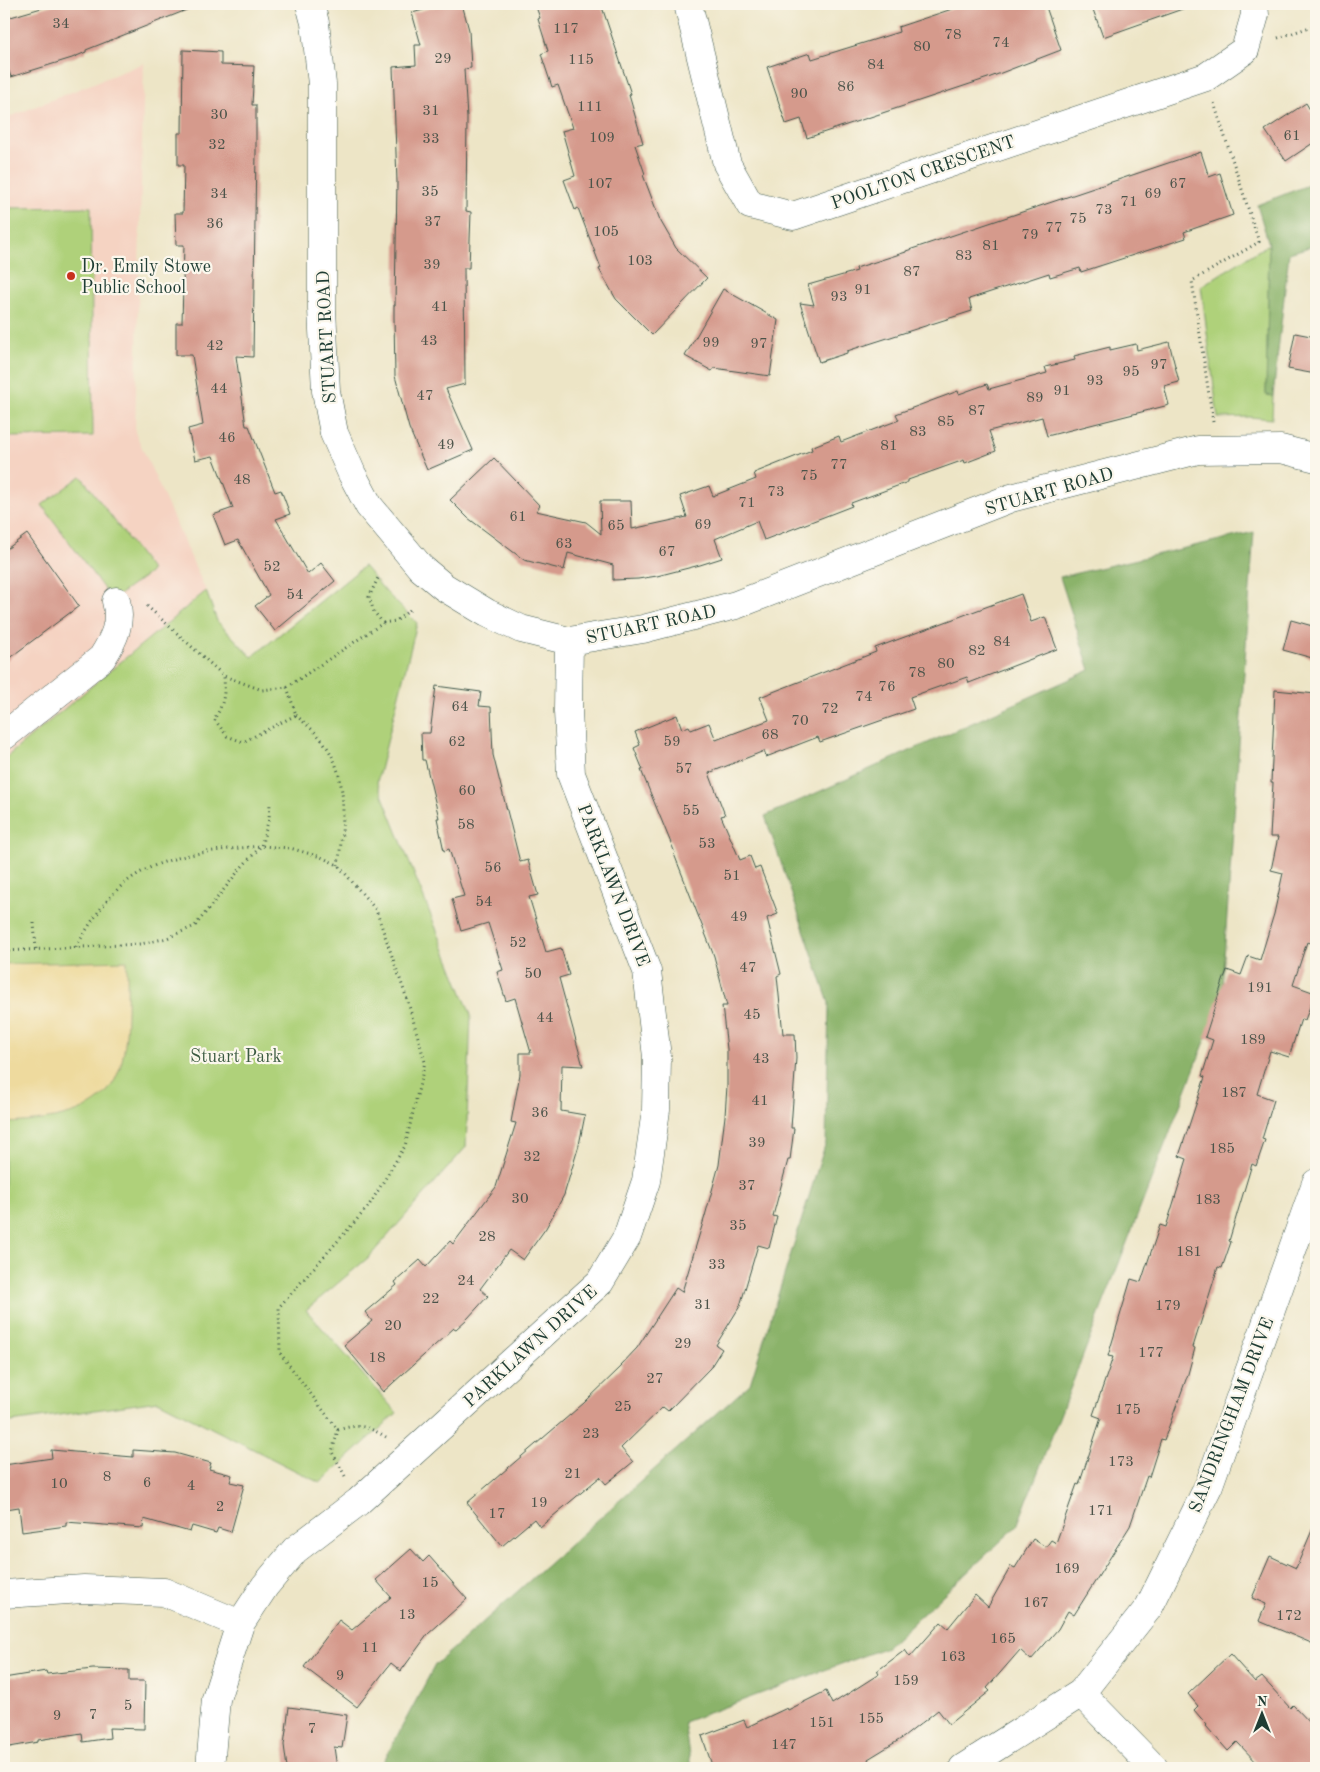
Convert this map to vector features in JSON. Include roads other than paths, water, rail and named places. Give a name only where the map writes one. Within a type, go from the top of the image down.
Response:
[{"type":"street","name":"STUART ROAD","points":[[310,4],[315,23],[322,84],[322,309],[326,391],[334,433],[369,506],[421,568],[444,587],[487,613],[521,629],[569,641],[642,629],[736,605],[1011,498],[1198,450],[1281,448],[1316,458]]},
{"type":"street","name":"POOLTON CRESCENT","points":[[688,4],[727,164],[750,205],[793,216],[1206,77],[1245,50],[1255,15],[1254,4]]},
{"type":"street","points":[[4,736],[102,658],[112,641],[119,613],[116,600]]},
{"type":"street","name":"PARKLAWN DRIVE","points":[[210,1768],[216,1698],[240,1624],[265,1586],[295,1550],[358,1502],[600,1282],[627,1237],[646,1180],[656,1101],[657,1057],[648,971],[571,774],[568,711],[569,641]]},
{"type":"street","name":"SANDRINGHAM DRIVE","points":[[963,1768],[1081,1693],[1149,1607],[1209,1485],[1316,1183]]},
{"type":"street","points":[[4,1594],[84,1589],[164,1592],[240,1624]]},
{"type":"street","points":[[1081,1693],[1154,1768]]},
{"type":"place","name":"Dr. Emily Stowe Public School","points":[[71,276]]},
{"type":"park label","name":"Stuart Park","points":[[236,1056]]}]
